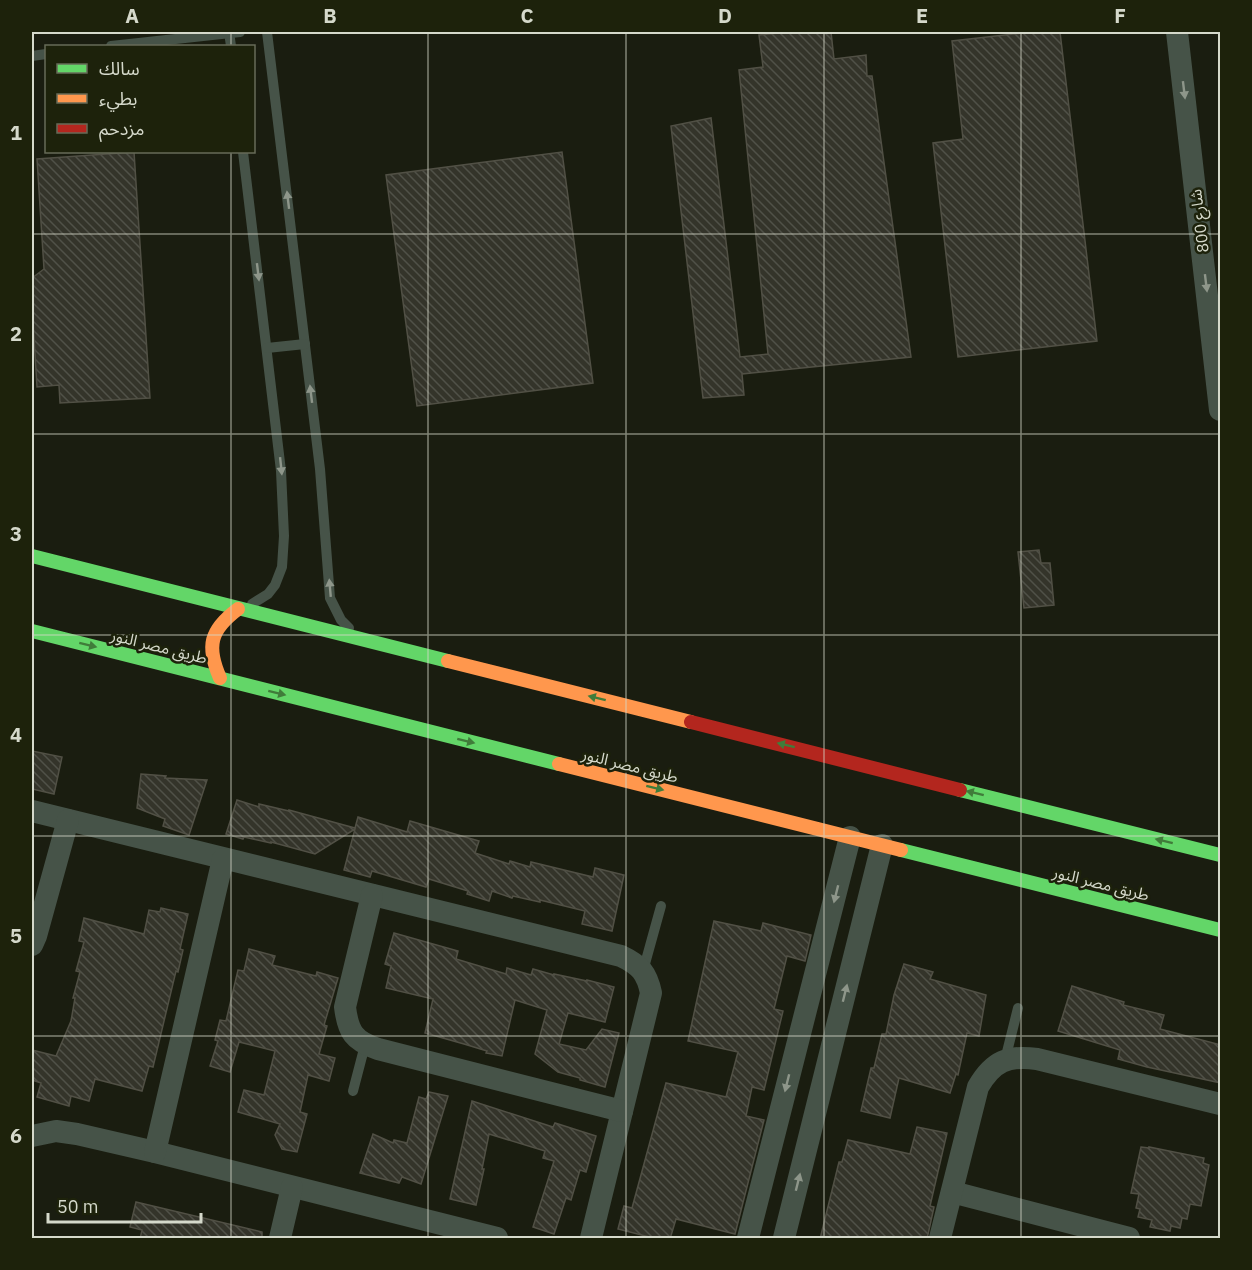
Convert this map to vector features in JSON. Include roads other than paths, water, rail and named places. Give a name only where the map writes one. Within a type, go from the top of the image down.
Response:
[{"type":"street","name":"شارع 800","points":[[1177,32],[1221,410]]},
{"type":"street","points":[[32,556],[1221,855]]},
{"type":"street","points":[[220,678],[212,663],[211,647],[215,631],[224,618],[238,609]]},
{"type":"street","name":"طريق مصر النور","points":[[32,631],[1221,930]]},
{"type":"street","points":[[32,811],[621,956],[633,962],[643,971],[649,981],[651,993],[591,1239]]},
{"type":"street","points":[[32,945],[68,820]]},
{"type":"street","points":[[748,1239],[850,837]]},
{"type":"street","points":[[784,1239],[882,845]]},
{"type":"street","points":[[155,1152],[223,859]]},
{"type":"street","points":[[372,895],[345,1007],[350,1028],[365,1045],[622,1111]]},
{"type":"street","points":[[940,1239],[978,1087],[994,1067],[1005,1060],[1021,1057],[1037,1059],[1221,1104]]},
{"type":"street","points":[[777,1120],[811,1129]]},
{"type":"street","points":[[32,1136],[56,1131],[77,1134],[497,1239]]},
{"type":"street","points":[[280,1239],[292,1187]]},
{"type":"street","points":[[952,1192],[1129,1239]]},
{"type":"lane","points":[[120,45],[233,32]]},
{"type":"lane","points":[[267,32],[320,469],[330,598],[341,620],[357,637]]},
{"type":"lane","points":[[238,609],[259,601],[275,585],[282,567],[284,536],[281,471],[243,153]]},
{"type":"lane","points":[[267,348],[305,344]]},
{"type":"lane","points":[[643,971],[661,906]]},
{"type":"lane","points":[[1005,1060],[1018,1008]]},
{"type":"lane","points":[[353,1091],[365,1045]]}]
